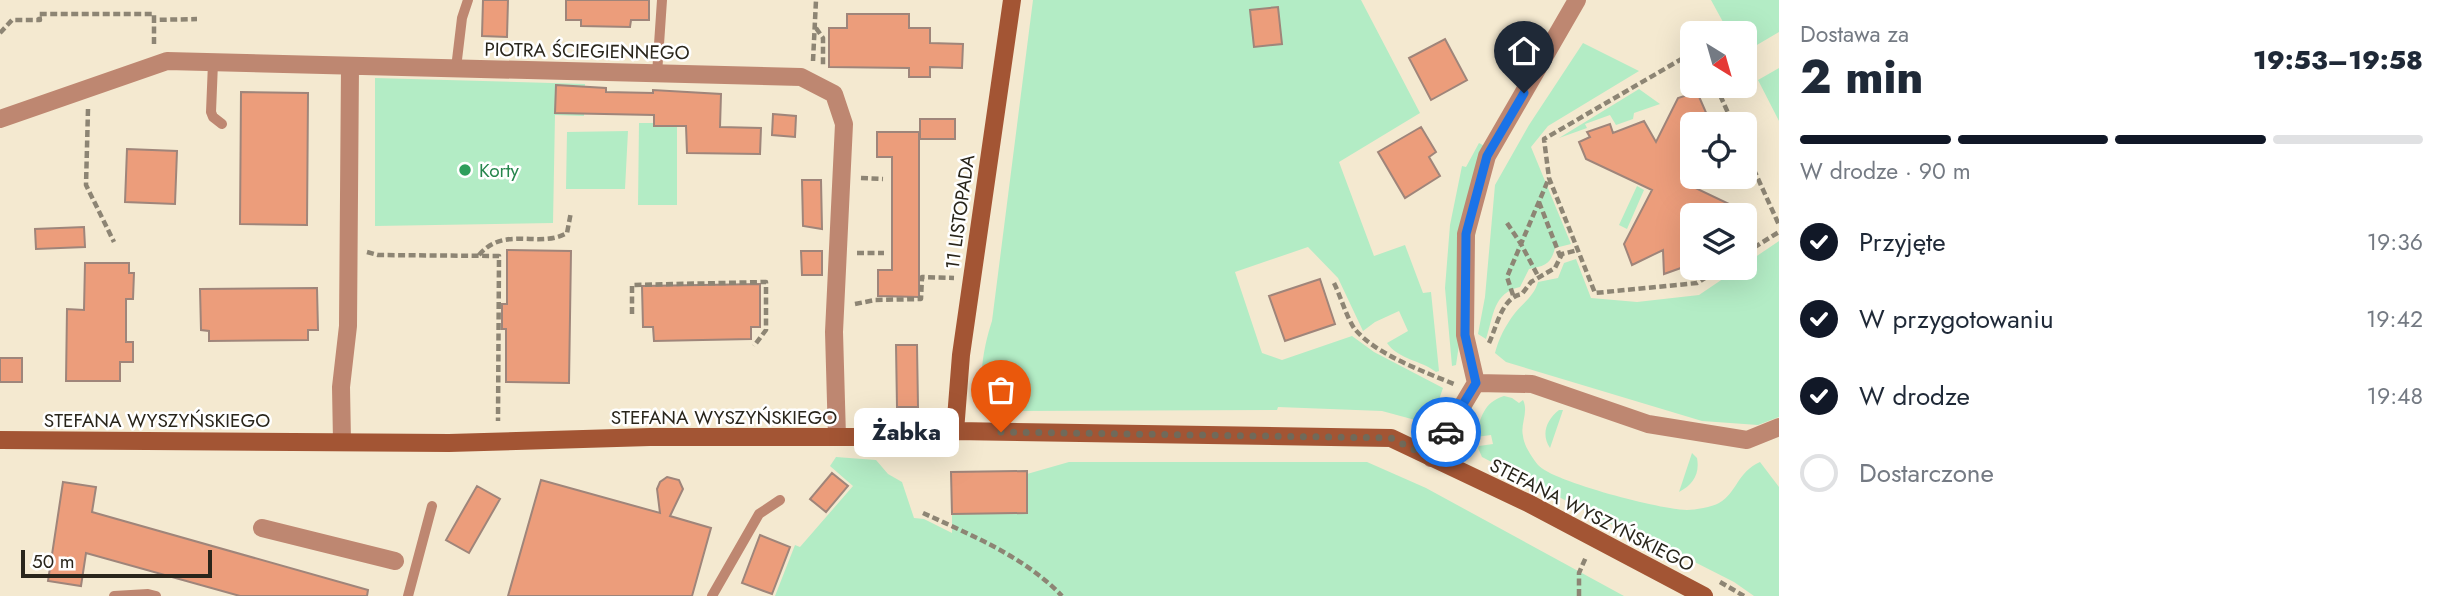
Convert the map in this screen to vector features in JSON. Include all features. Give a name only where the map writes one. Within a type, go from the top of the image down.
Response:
[{"type":"street","name":"11 LISTOPADA","points":[[955,431],[961,355],[1012,0]]},
{"type":"street","points":[[1431,458],[1473,387],[1465,335],[1466,234],[1487,156],[1572,3]]},
{"type":"street","name":"PIOTRA ŚCIEGIENNEGO","points":[[0,119],[167,61],[801,77],[834,94],[844,124],[834,332],[837,437]]},
{"type":"street","points":[[342,441],[341,387],[348,326],[350,66]]},
{"type":"street","points":[[1473,387],[1532,384],[1648,424],[1747,440],[1779,427]]},
{"type":"street","name":"STEFANA WYSZYŃSKIEGO","points":[[0,440],[449,443],[837,437],[955,431],[1391,438],[1530,504],[1704,596]]},
{"type":"street","points":[[261,528],[395,561]]},
{"type":"lane","points":[[456,68],[462,18],[468,0]]},
{"type":"lane","points":[[657,74],[662,0]]},
{"type":"lane","points":[[213,63],[211,112],[222,124]]},
{"type":"lane","points":[[712,596],[759,514],[780,500]]},
{"type":"lane","points":[[408,596],[432,506]]},
{"type":"lane","points":[[395,561],[416,566]]},
{"type":"lane","points":[[114,596],[156,596]]},
{"type":"path","points":[[813,61],[816,0]]},
{"type":"path","points":[[0,33],[12,20],[40,20],[39,14],[155,15],[154,48]]},
{"type":"path","points":[[154,20],[197,19]]},
{"type":"path","points":[[0,21],[6,27]]},
{"type":"path","points":[[816,28],[823,38]]},
{"type":"path","points":[[1680,60],[1544,139],[1549,178],[1595,293],[1697,283],[1702,280]]},
{"type":"path","points":[[89,89],[86,185],[114,242]]},
{"type":"path","points":[[1757,176],[1779,225]]},
{"type":"path","points":[[860,178],[883,179]]},
{"type":"path","points":[[1513,295],[1507,277],[1549,178]]},
{"type":"path","points":[[1503,311],[1513,295],[1522,294],[1538,276],[1555,268],[1560,256],[1539,202]]},
{"type":"path","points":[[478,255],[485,248],[508,238],[558,239],[567,233],[570,212]]},
{"type":"path","points":[[1507,223],[1538,276]]},
{"type":"path","points":[[1757,246],[1779,232]]},
{"type":"path","points":[[348,248],[377,255],[499,256],[498,421],[486,421]]},
{"type":"path","points":[[1560,256],[1578,250]]},
{"type":"path","points":[[856,253],[884,253]]},
{"type":"path","points":[[854,304],[874,300],[921,299],[922,277],[956,278],[954,290]]},
{"type":"path","points":[[632,314],[632,285],[766,282],[766,330],[754,346]]},
{"type":"path","points":[[1334,283],[1354,328],[1374,345],[1404,363],[1473,387]]},
{"type":"path","points":[[923,513],[971,535],[1031,569],[1062,596]]},
{"type":"path","points":[[1579,596],[1579,573],[1586,556]]},
{"type":"green space","points":[[1033,0],[1361,0],[1420,113],[1339,162],[1374,256],[1405,245],[1423,293],[1431,292],[1439,371],[1436,372],[1398,353],[1387,343],[1408,331],[1399,311],[1363,331],[1338,278],[1308,247],[1235,272],[1262,353],[1282,360],[1352,336],[1374,352],[1443,388],[1434,414],[1429,419],[1419,421],[1382,411],[1278,407],[1277,410],[1014,411],[997,406],[988,399],[982,383],[983,361],[992,321]]},
{"type":"green space","points":[[1711,0],[1779,0],[1779,32],[1757,45],[1757,21],[1722,21]]},
{"type":"green space","points":[[1583,43],[1639,71],[1548,126],[1531,147],[1571,244],[1555,248],[1549,261],[1529,269],[1520,287],[1504,294],[1496,306],[1486,339],[1478,334],[1485,297],[1495,185],[1529,125]]},
{"type":"green space","points":[[1779,68],[1779,121],[1758,80]]},
{"type":"green space","name":"Korty","points":[[375,78],[585,84],[584,116],[555,115],[553,223],[375,226]]},
{"type":"green space","points":[[1639,89],[1660,104],[1634,113],[1633,119],[1616,125],[1610,115],[1585,124],[1587,128],[1559,138]]},
{"type":"green space","points":[[639,123],[653,123],[654,127],[677,127],[677,205],[638,205]]},
{"type":"green space","points":[[628,131],[625,189],[566,189],[567,132]]},
{"type":"green space","points":[[1479,143],[1488,148],[1456,365],[1452,366],[1445,288],[1450,225],[1462,166],[1466,167]]},
{"type":"green space","points":[[1637,186],[1644,190],[1627,229],[1619,225]]},
{"type":"green space","points":[[1779,241],[1779,417],[1758,425],[1702,421],[1506,362],[1495,353],[1508,323],[1538,282],[1558,278],[1564,263],[1576,259],[1591,298],[1637,302],[1699,295],[1721,280],[1757,280],[1757,256]]},
{"type":"green space","points":[[1504,396],[1519,403],[1523,400],[1525,404],[1522,432],[1538,465],[1548,472],[1585,487],[1633,500],[1687,510],[1712,506],[1725,499],[1746,471],[1760,462],[1779,487],[1779,596],[1754,596],[1734,582],[1669,549],[1634,536],[1482,457],[1479,446],[1493,444],[1491,435],[1476,437],[1481,417],[1492,402]]},
{"type":"green space","points":[[1559,410],[1563,410],[1550,448],[1546,428]]},
{"type":"green space","points":[[1692,453],[1697,458],[1696,474],[1692,482],[1679,492]]},
{"type":"green space","points":[[836,457],[876,460],[888,474],[902,482],[914,518],[924,519],[952,533],[952,514],[1027,513],[1027,474],[1069,462],[1367,462],[1426,488],[1624,596],[775,596],[795,545],[800,547],[853,486],[830,466]]},
{"type":"building","points":[[483,0],[508,0],[507,37],[482,36]]},
{"type":"building","points":[[566,0],[649,0],[649,20],[631,20],[630,27],[581,26],[581,20],[566,20]]},
{"type":"building","points":[[1278,7],[1282,44],[1254,47],[1250,10]]},
{"type":"building","points":[[847,14],[909,14],[909,28],[930,28],[930,43],[963,44],[962,68],[930,67],[930,77],[909,77],[909,68],[829,67],[829,28],[847,28]]},
{"type":"building","points":[[1445,39],[1467,80],[1431,100],[1409,58]]},
{"type":"building","points":[[556,85],[606,88],[606,92],[653,93],[653,90],[721,94],[720,127],[761,128],[760,154],[687,153],[686,126],[654,126],[654,115],[555,113]]},
{"type":"building","points":[[241,92],[308,93],[307,225],[240,224]]},
{"type":"building","points":[[1678,98],[1700,98],[1706,112],[1680,112],[1680,189],[1697,189],[1727,203],[1680,203],[1680,268],[1664,274],[1663,250],[1632,265],[1624,244],[1652,190],[1586,159],[1579,142],[1590,137],[1587,132],[1610,124],[1613,133],[1644,121],[1656,142]]},
{"type":"building","points":[[773,114],[796,116],[795,137],[772,135]]},
{"type":"building","points":[[920,119],[955,119],[955,139],[920,139]]},
{"type":"building","points":[[1421,127],[1436,152],[1429,157],[1440,176],[1405,198],[1378,152]]},
{"type":"building","points":[[877,132],[919,132],[919,297],[878,296],[878,270],[892,270],[892,157],[877,157]]},
{"type":"building","points":[[127,149],[177,151],[175,204],[125,202]]},
{"type":"building","points":[[802,180],[821,180],[822,229],[803,226]]},
{"type":"building","points":[[84,227],[85,247],[36,249],[35,229]]},
{"type":"building","points":[[507,250],[571,251],[569,383],[506,382],[506,329],[502,329],[502,304],[507,304]]},
{"type":"building","points":[[801,251],[822,251],[822,275],[802,275]]},
{"type":"building","points":[[85,263],[129,263],[129,273],[134,273],[133,299],[126,299],[126,342],[133,342],[133,362],[120,362],[120,381],[66,381],[67,309],[84,310]]},
{"type":"building","points":[[1320,279],[1335,324],[1285,341],[1269,296]]},
{"type":"building","points":[[760,284],[760,327],[751,327],[751,339],[654,341],[653,327],[643,327],[642,286]]},
{"type":"building","points":[[317,288],[318,330],[308,330],[308,340],[209,341],[209,331],[201,330],[200,289]]},
{"type":"building","points":[[896,345],[917,345],[918,407],[897,407]]},
{"type":"building","points":[[0,358],[22,358],[22,382],[0,382]]},
{"type":"building","points":[[1027,471],[1027,513],[952,514],[951,472]]},
{"type":"building","points":[[832,473],[848,486],[826,512],[810,499]]},
{"type":"building","points":[[667,477],[679,480],[683,489],[670,516],[711,528],[692,596],[508,596],[541,480],[660,513],[657,489],[660,482]]},
{"type":"building","points":[[63,482],[96,487],[92,512],[368,590],[367,596],[240,596],[86,553],[81,586],[48,581]]},
{"type":"building","points":[[477,486],[500,499],[469,553],[446,540]]},
{"type":"building","points":[[760,535],[790,547],[772,594],[742,583]]},
{"type":"way so far","points":[[1001,432],[1391,438],[1431,458],[1446,432]]},
{"type":"place","name":"Korty","points":[[465,170]]},
{"type":"place","name":"Żabka","points":[[1001,432]]},
{"type":"route","points":[[1446,432],[1476,383],[1465,335],[1466,234],[1487,156],[1524,93]]}]
